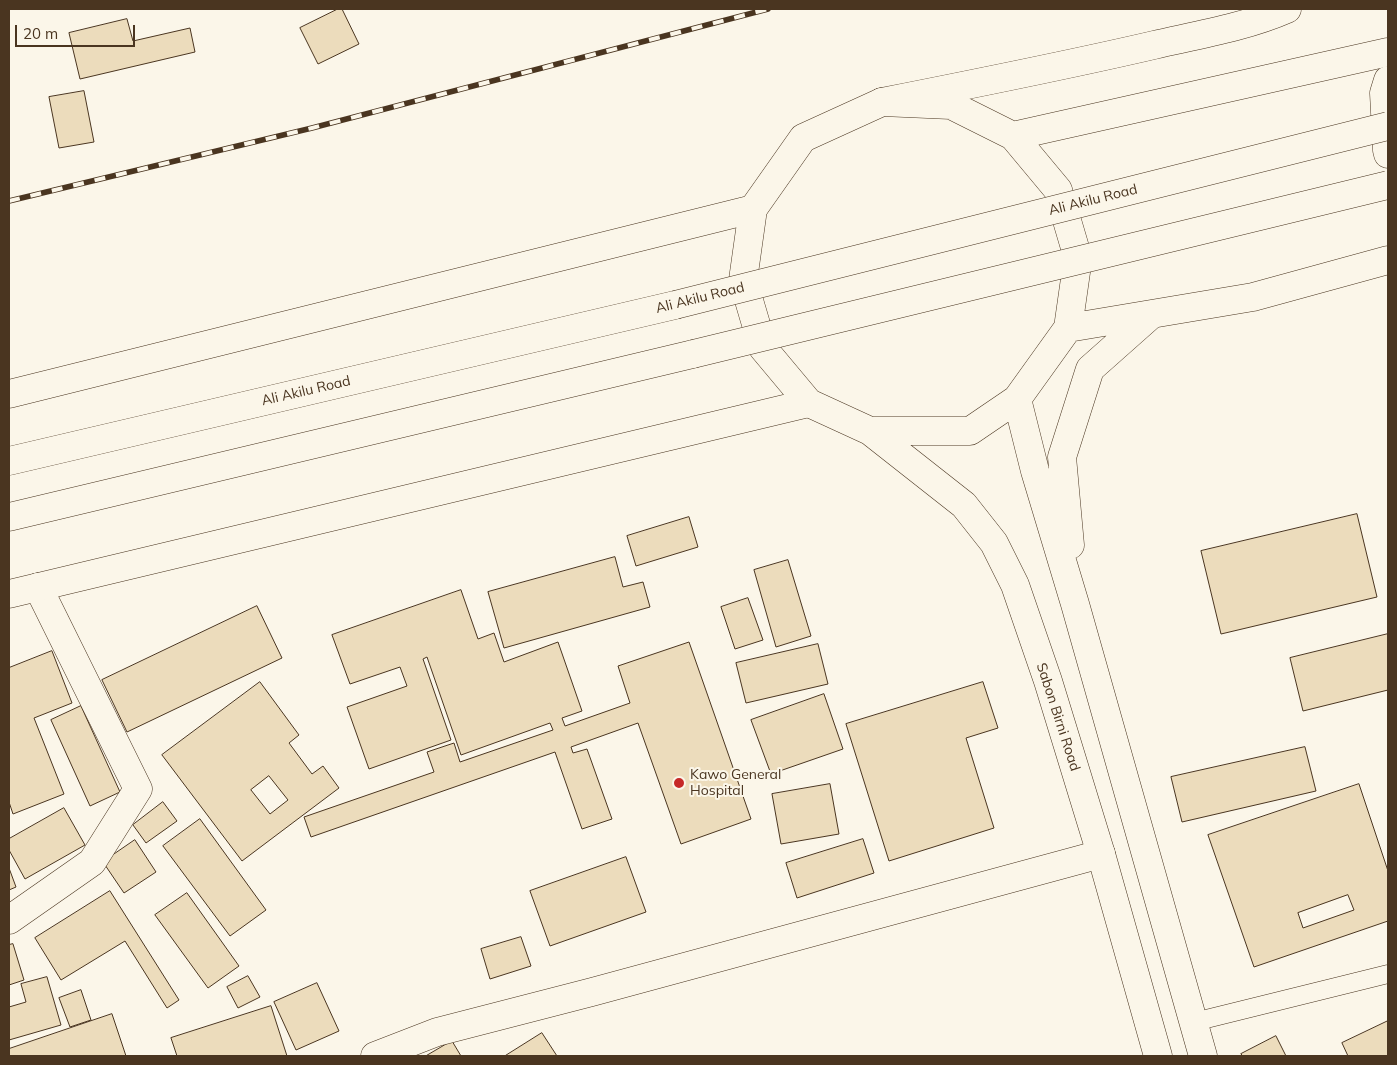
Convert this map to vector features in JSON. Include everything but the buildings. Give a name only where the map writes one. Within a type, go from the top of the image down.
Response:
[{"type":"main road","points":[[882,102],[951,105],[1012,136],[1058,190],[1078,258],[1068,328],[1017,399],[970,431],[870,431],[809,402],[763,348],[743,280],[752,208],[803,138],[882,102],[1100,58],[1215,31],[1287,9]]},
{"type":"main road","points":[[1012,136],[1388,52]]},
{"type":"main road","points":[[1388,80],[1384,93],[1388,154]]},
{"type":"main road","name":"Ali Akilu Road","points":[[9,461],[675,305],[1388,126]]},
{"type":"main road","points":[[9,517],[693,354],[1388,185]]},
{"type":"main road","points":[[9,394],[752,208]]},
{"type":"main road","points":[[1068,328],[1253,298],[1388,260]]},
{"type":"main road","points":[[1075,604],[1062,457],[1090,368],[1152,314]]},
{"type":"main road","points":[[1017,399],[1035,471],[1075,604],[1203,1056]]},
{"type":"main road","points":[[9,594],[809,402]]},
{"type":"main road","name":"Sabon Birni Road","points":[[870,431],[964,505],[994,544],[1015,585],[1048,681],[1101,854],[1158,1056]]},
{"type":"main road","points":[[9,920],[92,862],[138,789],[38,587]]},
{"type":"main road","points":[[375,1056],[437,1032],[601,990],[1101,854]]},
{"type":"lane","points":[[1194,1022],[1388,974]]},
{"type":"railway","points":[[9,201],[312,128],[768,9]]},
{"type":"place","name":"Kawo General Hospital","points":[[679,783]]}]
